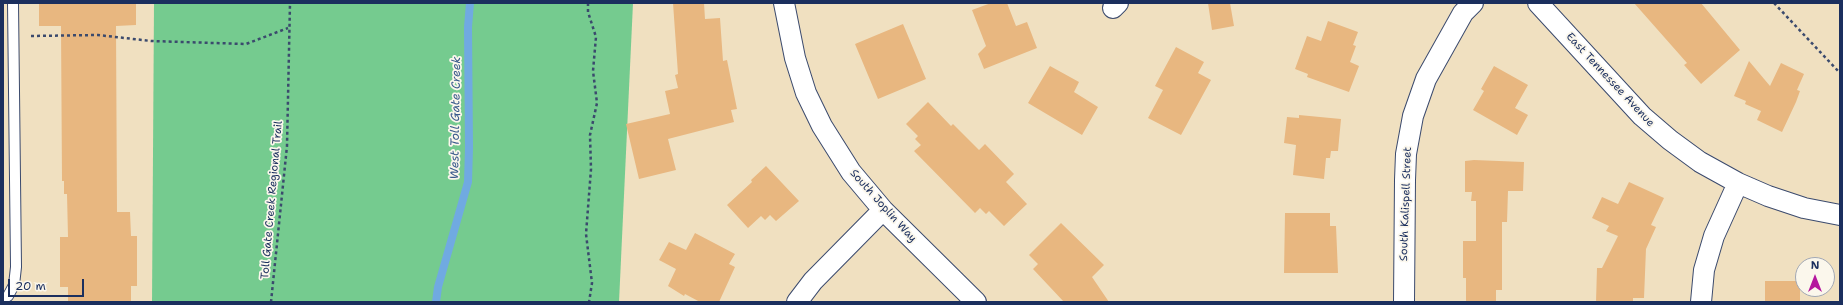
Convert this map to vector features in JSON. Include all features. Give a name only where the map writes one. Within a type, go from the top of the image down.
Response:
[{"type":"street","name":"South Joplin Way","points":[[784,3],[795,58],[806,93],[822,126],[851,172],[883,210],[976,302]]},
{"type":"street","name":"South Kalispell Street","points":[[1404,302],[1406,160],[1413,116],[1426,79],[1463,14],[1473,3]]},
{"type":"street","name":"East Tennessee Avenue","points":[[1538,3],[1642,116],[1670,140],[1700,162],[1738,183],[1768,196],[1804,208],[1840,215]]},
{"type":"street","points":[[1701,302],[1704,270],[1714,236],[1738,183]]},
{"type":"street","points":[[796,302],[813,281],[883,210]]},
{"type":"lane","points":[[3,299],[8,296],[14,285],[16,267],[15,37],[13,3]]},
{"type":"path","name":"Toll Gate Creek Regional Trail","points":[[271,302],[287,146],[288,28],[290,3]]},
{"type":"path","points":[[588,3],[588,12],[596,37],[593,71],[597,103],[590,135],[591,164],[586,246],[592,283],[588,302]]},
{"type":"path","points":[[1774,3],[1840,73]]},
{"type":"path","points":[[15,37],[98,35],[151,41],[246,44],[288,28]]},
{"type":"green space","points":[[154,3],[633,3],[619,302],[152,302]]},
{"type":"building","points":[[39,3],[136,3],[136,25],[116,26],[117,212],[130,212],[131,236],[137,236],[137,286],[131,286],[131,302],[68,302],[68,287],[60,287],[60,237],[68,237],[67,194],[64,194],[64,181],[62,181],[61,26],[39,26]]},
{"type":"building","points":[[673,3],[704,3],[705,19],[720,18],[723,61],[727,60],[737,109],[731,110],[734,122],[668,139],[676,170],[639,179],[626,124],[670,114],[665,91],[678,88],[675,75],[678,74]]},
{"type":"building","points":[[991,3],[1007,3],[1016,26],[1027,22],[1037,48],[984,69],[978,54],[986,46],[972,10]]},
{"type":"building","points":[[1208,3],[1230,3],[1234,26],[1212,30]]},
{"type":"building","points":[[1634,3],[1701,3],[1740,50],[1701,84],[1684,65],[1687,63]]},
{"type":"building","points":[[1328,21],[1358,32],[1353,45],[1356,46],[1350,62],[1359,66],[1349,92],[1307,77],[1308,74],[1295,69],[1307,36],[1321,41]]},
{"type":"building","points":[[903,24],[926,79],[878,99],[855,44]]},
{"type":"building","points":[[1176,47],[1204,62],[1198,73],[1211,80],[1181,135],[1148,118],[1163,90],[1155,86]]},
{"type":"building","points":[[1749,61],[1770,86],[1781,63],[1804,74],[1797,90],[1800,91],[1796,102],[1782,132],[1757,120],[1761,111],[1745,104],[1746,101],[1734,96]]},
{"type":"building","points":[[1050,66],[1079,82],[1074,92],[1098,107],[1082,135],[1028,103]]},
{"type":"building","points":[[1494,66],[1528,85],[1515,108],[1528,115],[1517,135],[1473,110],[1484,91],[1481,89]]},
{"type":"building","points":[[928,102],[951,126],[953,124],[979,150],[985,144],[1014,174],[1006,182],[1027,204],[1004,226],[989,211],[986,214],[980,208],[975,213],[914,151],[921,145],[915,139],[918,136],[906,124]]},
{"type":"building","points":[[1299,115],[1341,119],[1338,151],[1331,151],[1330,158],[1326,158],[1324,179],[1293,175],[1296,145],[1284,143],[1287,117],[1299,118]]},
{"type":"building","points":[[1465,161],[1524,162],[1523,191],[1508,191],[1507,222],[1502,222],[1502,290],[1496,290],[1496,302],[1466,302],[1466,278],[1463,278],[1463,241],[1476,241],[1476,201],[1471,201],[1472,192],[1465,192]]},
{"type":"building","points":[[766,166],[799,201],[776,221],[770,215],[765,220],[761,216],[748,228],[727,205],[752,182],[751,180]]},
{"type":"building","points":[[1629,182],[1664,198],[1651,225],[1656,227],[1646,249],[1644,298],[1633,298],[1633,302],[1596,302],[1597,268],[1602,268],[1618,236],[1606,231],[1609,226],[1592,218],[1602,197],[1618,204]]},
{"type":"building","points":[[1285,213],[1330,213],[1330,226],[1336,226],[1338,273],[1284,273]]},
{"type":"building","points":[[1061,223],[1104,265],[1092,277],[1109,302],[1064,302],[1033,269],[1038,264],[1029,255]]},
{"type":"building","points":[[695,233],[735,254],[729,264],[735,267],[719,302],[700,302],[685,294],[684,296],[668,286],[676,269],[659,260],[669,242],[686,250]]},
{"type":"building","points":[[1765,281],[1795,281],[1795,297],[1800,297],[1800,302],[1765,302]]},
{"type":"waterway","name":"West Toll Gate Creek","points":[[436,302],[438,287],[468,182],[468,27],[470,3]]}]
